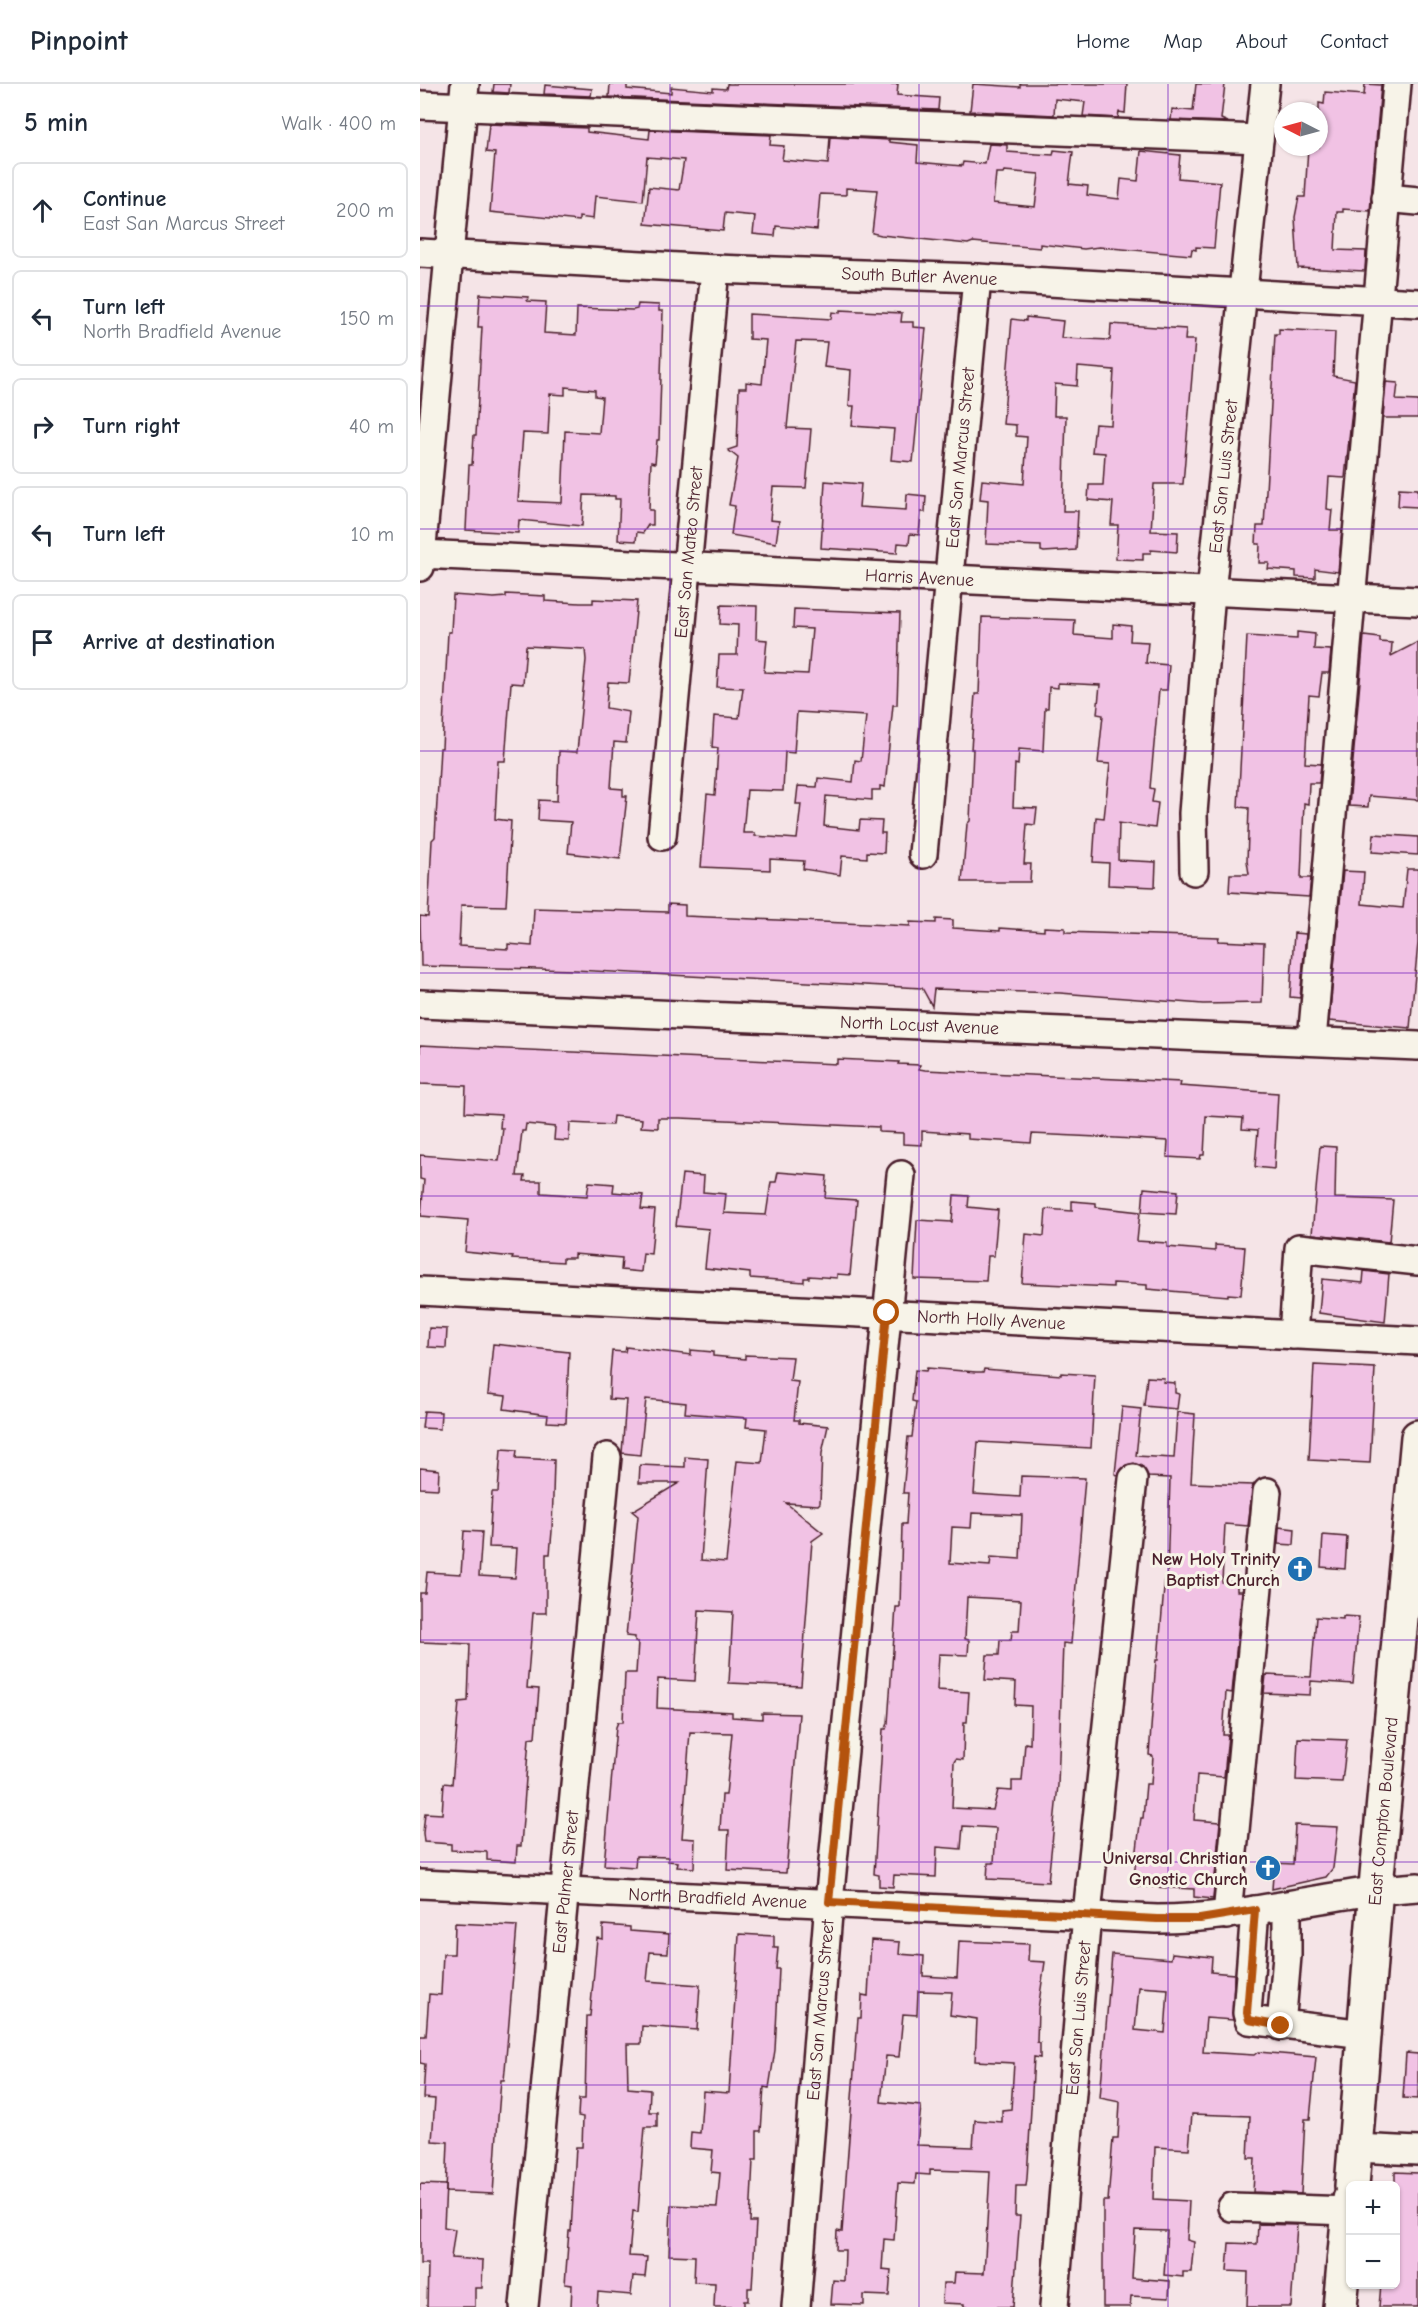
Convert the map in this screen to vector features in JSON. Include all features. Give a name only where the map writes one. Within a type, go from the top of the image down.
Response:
[{"type":"main road","name":"East Compton Boulevard","points":[[1353,2181],[1376,1891],[1409,1617],[1418,1437]]},
{"type":"main road","name":"East Compton Boulevard","points":[[1340,2307],[1347,2235]]},
{"type":"street","name":"East San Luis Street","points":[[1194,871],[1193,813],[1210,592],[1265,84]]},
{"type":"street","points":[[1312,1040],[1397,84]]},
{"type":"street","points":[[420,558],[464,95]]},
{"type":"street","points":[[420,105],[464,95],[1259,139]]},
{"type":"street","points":[[1386,198],[1418,201]]},
{"type":"street","name":"South Butler Avenue","points":[[420,254],[715,269],[977,278],[1418,303]]},
{"type":"street","name":"East San Mateo Street","points":[[662,836],[715,269]]},
{"type":"street","name":"East San Marcus Street","points":[[923,854],[977,278]]},
{"type":"street","name":"Harris Avenue","points":[[420,558],[686,565],[1418,601]]},
{"type":"street","name":"North Locust Avenue","points":[[420,1004],[1418,1046]]},
{"type":"street","name":"East San Marcus Street","points":[[796,2307],[829,1902],[901,1175]]},
{"type":"street","points":[[1293,1335],[1299,1248],[1418,1261]]},
{"type":"street","name":"North Holly Avenue","points":[[420,1291],[1418,1341]]},
{"type":"street","name":"East Palmer Street","points":[[524,2306],[606,1457]]},
{"type":"street","name":"East San Luis Street","points":[[1054,2307],[1087,1914],[1133,1479]]},
{"type":"street","points":[[1227,1915],[1267,1492]]},
{"type":"street","name":"North Bradfield Avenue","points":[[420,1884],[1157,1919],[1200,1919],[1376,1891],[1418,1887]]},
{"type":"street","points":[[1281,2026],[1287,1956],[1287,1906]]},
{"type":"street","points":[[1255,1910],[1247,2013],[1249,2020],[1281,2026],[1364,2034]]},
{"type":"street","points":[[1356,2148],[1418,2151]]},
{"type":"street","points":[[1232,2207],[1346,2198]]},
{"type":"building","points":[[494,84],[510,84],[509,93],[493,92]]},
{"type":"building","points":[[610,84],[627,84],[627,89],[671,93],[671,87],[713,91],[713,88],[726,89],[727,84],[898,84],[897,95],[939,98],[938,110],[609,97]]},
{"type":"building","points":[[973,84],[1020,87],[1020,84],[1127,84],[1125,113],[1119,112],[1118,118],[1083,116],[1085,102],[1055,99],[1054,115],[970,111]]},
{"type":"building","points":[[1196,84],[1225,84],[1221,119],[1228,122],[1171,120],[1172,109],[1193,111]]},
{"type":"building","points":[[1365,84],[1381,85],[1370,211],[1343,209],[1343,212],[1337,212],[1335,250],[1366,251],[1365,271],[1298,268],[1295,217],[1299,197],[1305,197],[1307,156],[1328,156],[1328,102],[1324,102],[1325,92],[1364,95]]},
{"type":"building","points":[[545,85],[592,89],[591,96],[544,94]]},
{"type":"building","points":[[489,124],[587,128],[587,132],[649,139],[650,130],[771,135],[770,145],[784,146],[782,160],[828,164],[830,137],[889,140],[889,142],[918,145],[917,162],[962,166],[963,162],[985,164],[989,144],[1007,145],[1007,152],[1053,155],[1054,150],[1073,152],[1069,184],[1088,186],[1087,195],[1119,199],[1121,179],[1138,181],[1141,151],[1180,155],[1178,178],[1220,182],[1214,248],[1196,247],[1196,250],[1192,249],[1191,255],[1040,244],[1040,248],[973,242],[968,244],[881,235],[872,233],[877,190],[846,188],[846,195],[820,194],[817,230],[776,226],[775,236],[753,234],[755,216],[725,213],[723,231],[645,224],[649,187],[679,190],[684,160],[647,157],[643,201],[595,196],[593,219],[579,217],[579,221],[490,212],[495,153],[486,152]],"holes":[[[1004,171],[1039,174],[1035,207],[993,203],[996,173]]]},
{"type":"building","points":[[480,294],[528,297],[527,301],[546,302],[544,333],[576,335],[577,308],[633,310],[637,309],[638,304],[659,305],[659,311],[663,311],[659,440],[657,440],[655,463],[651,462],[649,510],[653,510],[653,525],[648,525],[643,533],[637,532],[636,541],[618,540],[620,499],[615,499],[615,496],[584,495],[582,526],[519,520],[518,533],[466,530],[469,465],[472,465],[474,435],[476,435],[482,327],[478,327]],"holes":[[[565,387],[595,390],[595,396],[602,397],[599,433],[565,431],[562,503],[518,501],[523,433],[548,434],[550,394],[565,395]]]},
{"type":"building","points":[[840,310],[902,313],[901,322],[913,322],[913,327],[926,328],[913,462],[891,460],[894,429],[852,426],[854,406],[849,406],[851,370],[824,367],[827,342],[796,341],[787,428],[811,429],[806,488],[773,487],[770,520],[779,521],[776,543],[731,535],[735,506],[729,505],[738,458],[728,450],[737,447],[739,388],[746,388],[746,382],[762,384],[766,340],[749,339],[749,314],[831,319],[832,312],[840,313]]},
{"type":"building","points":[[1026,317],[1063,321],[1061,338],[1110,340],[1111,324],[1186,329],[1185,340],[1195,340],[1183,484],[1154,484],[1151,531],[1178,532],[1177,552],[1151,550],[1151,553],[1143,553],[1143,560],[1116,559],[1118,525],[1111,525],[1113,502],[1088,500],[1089,485],[1103,485],[1105,453],[1092,452],[1095,424],[1111,425],[1114,370],[1078,367],[1077,386],[1055,384],[1054,416],[1066,416],[1063,511],[1078,511],[1076,550],[1044,552],[1041,551],[1041,546],[986,544],[988,500],[980,499],[982,480],[1024,484],[1027,437],[1016,436],[1016,425],[1003,424],[1012,319],[1026,321]]},
{"type":"building","points":[[1279,329],[1335,332],[1333,376],[1355,380],[1345,478],[1329,477],[1327,509],[1332,510],[1330,530],[1342,530],[1338,572],[1315,569],[1315,578],[1296,577],[1296,571],[1268,569],[1269,563],[1259,563],[1260,544],[1256,544],[1257,526],[1264,526],[1275,334],[1279,334]]},
{"type":"building","points":[[1386,382],[1398,383],[1396,400],[1418,401],[1418,418],[1383,418]]},
{"type":"building","points":[[825,481],[861,484],[859,507],[906,510],[907,494],[926,496],[925,512],[921,512],[919,535],[910,534],[909,544],[898,543],[897,553],[821,548]]},
{"type":"building","points":[[1399,488],[1418,489],[1418,507],[1398,506]]},
{"type":"building","points":[[506,594],[545,596],[545,601],[580,603],[593,603],[593,599],[637,601],[629,683],[608,682],[606,708],[629,712],[626,743],[614,742],[611,788],[623,789],[623,796],[627,796],[620,859],[568,853],[571,822],[538,820],[539,800],[557,801],[559,751],[577,752],[586,660],[585,649],[526,646],[523,684],[511,683],[505,761],[498,761],[495,819],[511,821],[506,906],[461,905],[459,946],[508,949],[508,944],[532,946],[534,908],[668,912],[668,904],[685,905],[685,916],[910,926],[910,922],[936,923],[936,919],[953,920],[953,928],[1000,931],[1000,928],[1044,931],[1044,927],[1065,928],[1065,932],[1219,937],[1218,941],[1264,943],[1262,1003],[1203,1004],[1060,993],[934,989],[932,1006],[922,988],[574,970],[421,966],[420,916],[428,917],[432,840],[435,837],[440,748],[442,748],[448,632],[451,632],[453,595],[494,598],[506,597]]},
{"type":"building","points":[[721,605],[757,606],[756,639],[767,640],[764,672],[808,674],[812,629],[793,628],[794,609],[900,613],[897,705],[893,705],[885,787],[880,786],[880,790],[872,790],[872,800],[826,796],[824,826],[859,830],[860,820],[882,821],[881,833],[885,833],[884,853],[867,852],[867,858],[842,856],[840,875],[803,869],[804,861],[770,859],[770,870],[701,867],[707,794],[715,795],[718,748],[712,747],[714,716],[739,718],[743,688],[717,687],[719,655],[737,655],[738,625],[720,624]],"holes":[[[797,712],[866,716],[861,761],[855,760],[853,782],[818,778],[817,787],[798,786],[796,804],[801,804],[797,839],[743,833],[747,790],[783,791],[785,752],[794,753]]]},
{"type":"building","points":[[982,617],[1075,620],[1074,635],[1113,638],[1113,624],[1131,626],[1130,641],[1148,642],[1146,663],[1169,665],[1167,690],[1159,690],[1150,788],[1154,789],[1152,802],[1158,803],[1155,828],[1119,823],[1118,860],[1156,862],[1155,887],[1108,885],[1109,863],[1093,862],[1096,817],[1104,818],[1110,764],[1098,763],[1103,715],[1097,714],[1100,685],[1058,683],[1058,688],[1049,687],[1048,708],[1045,708],[1043,751],[1019,749],[1018,765],[1015,764],[1013,807],[1037,808],[1035,825],[1027,824],[1024,864],[1031,864],[1030,882],[962,882],[967,824],[970,821],[973,749],[971,749],[975,694],[979,694]]},
{"type":"building","points":[[1297,632],[1315,634],[1314,649],[1331,650],[1329,673],[1322,673],[1319,696],[1309,695],[1305,763],[1321,764],[1319,783],[1309,783],[1308,804],[1304,803],[1301,878],[1311,878],[1309,897],[1229,892],[1230,874],[1249,874],[1247,861],[1249,808],[1238,807],[1247,636],[1297,639]]},
{"type":"building","points":[[1364,636],[1380,638],[1380,642],[1392,643],[1391,656],[1418,642],[1418,800],[1369,796],[1368,807],[1349,806]]},
{"type":"building","points":[[1374,834],[1418,837],[1418,855],[1372,852]]},
{"type":"building","points":[[1407,869],[1418,869],[1418,943],[1410,1028],[1329,1021],[1343,871],[1364,872],[1362,904],[1403,908]]},
{"type":"building","points":[[1294,933],[1306,934],[1300,998],[1290,997]]},
{"type":"building","points":[[420,1045],[837,1064],[837,1059],[899,1062],[898,1064],[920,1065],[919,1069],[925,1070],[1181,1082],[1180,1086],[1278,1093],[1274,1169],[1255,1167],[1258,1130],[1242,1129],[1243,1118],[1206,1116],[1204,1155],[1201,1155],[1200,1159],[1167,1157],[1168,1141],[1098,1137],[1032,1134],[1031,1143],[968,1139],[968,1134],[922,1131],[922,1145],[903,1144],[903,1133],[879,1132],[879,1127],[658,1118],[658,1128],[641,1127],[642,1119],[613,1116],[612,1125],[570,1123],[569,1141],[554,1140],[555,1127],[526,1124],[525,1131],[522,1131],[517,1176],[525,1176],[524,1181],[541,1181],[541,1193],[587,1196],[589,1182],[614,1184],[613,1192],[643,1195],[641,1209],[655,1210],[651,1254],[643,1253],[641,1272],[621,1270],[622,1258],[574,1254],[574,1258],[563,1258],[563,1262],[512,1259],[513,1257],[465,1252],[468,1220],[421,1216],[424,1180],[420,1179],[420,1155],[499,1161],[503,1128],[500,1128],[501,1114],[465,1112],[466,1086],[420,1084]]},
{"type":"building","points":[[1320,1146],[1336,1147],[1335,1198],[1393,1200],[1389,1242],[1312,1234]]},
{"type":"building","points":[[778,1172],[827,1176],[825,1198],[857,1200],[850,1275],[837,1274],[837,1278],[809,1276],[809,1278],[804,1278],[804,1282],[750,1278],[750,1273],[705,1268],[709,1229],[676,1226],[682,1174],[704,1176],[703,1192],[726,1194],[724,1213],[766,1215],[771,1182],[776,1182]]},
{"type":"building","points":[[1144,1188],[1178,1191],[1176,1214],[1142,1212]]},
{"type":"building","points":[[954,1195],[969,1196],[968,1207],[998,1210],[994,1256],[988,1256],[986,1281],[914,1279],[917,1220],[952,1222]]},
{"type":"building","points":[[1072,1201],[1096,1203],[1096,1207],[1140,1212],[1137,1241],[1167,1243],[1167,1247],[1215,1251],[1215,1245],[1245,1247],[1241,1295],[1228,1294],[1228,1296],[1147,1289],[1147,1285],[1113,1283],[1113,1287],[1022,1283],[1026,1234],[1044,1236],[1046,1209],[1072,1211]]},
{"type":"building","points":[[1364,1271],[1389,1274],[1385,1322],[1319,1313],[1322,1279],[1363,1283]]},
{"type":"building","points":[[429,1328],[447,1329],[446,1348],[428,1347]]},
{"type":"building","points":[[493,1344],[569,1352],[566,1423],[547,1422],[548,1415],[504,1409],[506,1396],[488,1394]]},
{"type":"building","points":[[626,1347],[691,1355],[691,1350],[713,1352],[713,1356],[745,1359],[745,1355],[793,1357],[790,1381],[798,1382],[794,1420],[799,1420],[799,1423],[828,1426],[822,1453],[820,1503],[818,1505],[786,1503],[823,1533],[812,1541],[801,1686],[729,1683],[733,1612],[699,1610],[695,1681],[658,1679],[657,1708],[732,1712],[732,1717],[762,1719],[762,1713],[799,1714],[786,1873],[727,1870],[729,1830],[720,1830],[722,1795],[726,1795],[732,1733],[690,1732],[682,1838],[695,1839],[694,1868],[677,1867],[678,1862],[668,1861],[668,1857],[636,1856],[635,1867],[604,1865],[616,1727],[618,1722],[623,1722],[625,1673],[636,1673],[638,1642],[635,1642],[635,1637],[626,1636],[638,1516],[632,1511],[679,1483],[639,1483],[640,1465],[685,1467],[685,1457],[708,1459],[701,1560],[726,1562],[737,1461],[762,1463],[766,1429],[746,1427],[747,1418],[685,1413],[686,1403],[646,1399],[640,1455],[622,1453],[626,1400],[609,1399],[612,1351],[625,1352]]},
{"type":"building","points":[[1314,1365],[1375,1368],[1370,1463],[1309,1460]]},
{"type":"building","points":[[927,1368],[983,1372],[984,1369],[1061,1375],[1061,1373],[1095,1375],[1091,1448],[978,1442],[974,1494],[1020,1497],[1021,1476],[1085,1478],[1071,1644],[1063,1643],[1058,1785],[1048,1882],[987,1879],[988,1863],[994,1863],[996,1828],[963,1826],[961,1849],[937,1847],[936,1877],[894,1875],[893,1887],[879,1886],[879,1875],[874,1874],[883,1729],[886,1729],[888,1723],[896,1607],[900,1607],[902,1524],[906,1524],[908,1493],[903,1493],[908,1437],[912,1437],[916,1402],[912,1401],[915,1370],[926,1371]],"holes":[[[972,1513],[1022,1515],[1020,1559],[991,1557],[990,1566],[950,1563],[952,1527],[971,1528]],[[967,1597],[1021,1600],[1019,1631],[1012,1631],[1011,1640],[1000,1640],[999,1655],[987,1655],[985,1680],[1016,1682],[1015,1705],[1031,1706],[1030,1744],[1025,1743],[1022,1781],[1012,1781],[1012,1791],[998,1790],[993,1810],[952,1808],[954,1762],[956,1759],[963,1760],[964,1722],[967,1722],[969,1692],[937,1690],[939,1654],[968,1655],[969,1640],[965,1639]]]},
{"type":"building","points":[[1147,1377],[1164,1378],[1163,1382],[1175,1383],[1175,1393],[1179,1394],[1177,1409],[1144,1406]]},
{"type":"building","points":[[1122,1407],[1141,1409],[1136,1456],[1174,1458],[1177,1412],[1195,1414],[1191,1483],[1253,1485],[1248,1526],[1225,1524],[1222,1582],[1237,1582],[1237,1591],[1242,1591],[1232,1693],[1226,1692],[1223,1735],[1228,1735],[1224,1777],[1197,1775],[1194,1820],[1220,1822],[1213,1899],[1194,1897],[1194,1889],[1133,1886],[1146,1784],[1151,1784],[1153,1756],[1149,1755],[1156,1660],[1158,1660],[1165,1576],[1167,1576],[1170,1478],[1148,1477],[1143,1467],[1134,1463],[1126,1465],[1118,1475],[1115,1474]]},
{"type":"building","points":[[424,1411],[441,1412],[440,1429],[422,1428]]},
{"type":"building","points":[[501,1449],[517,1450],[516,1458],[554,1460],[552,1531],[550,1554],[546,1554],[546,1613],[533,1613],[527,1688],[539,1689],[535,1737],[529,1738],[521,1846],[517,1846],[516,1862],[487,1860],[487,1852],[451,1850],[451,1844],[424,1842],[423,1833],[425,1813],[442,1814],[444,1783],[452,1784],[459,1702],[468,1701],[470,1644],[420,1642],[420,1593],[425,1593],[427,1572],[461,1574],[464,1531],[482,1532],[479,1576],[515,1578],[517,1548],[489,1547],[492,1492],[498,1492]]},
{"type":"building","points":[[420,1468],[439,1470],[438,1489],[420,1488]]},
{"type":"building","points":[[1279,1527],[1295,1529],[1294,1545],[1278,1544]]},
{"type":"building","points":[[1323,1535],[1347,1537],[1345,1569],[1321,1567]]},
{"type":"building","points":[[1343,1616],[1359,1617],[1353,1684],[1311,1681],[1310,1695],[1264,1693],[1266,1675],[1311,1677],[1316,1617],[1343,1619]]},
{"type":"building","points":[[1298,1738],[1347,1740],[1342,1782],[1296,1780]]},
{"type":"building","points":[[1295,1825],[1338,1827],[1333,1868],[1326,1877],[1272,1889],[1274,1863],[1293,1864]]},
{"type":"building","points":[[455,1923],[517,1926],[504,2080],[501,2080],[493,2194],[446,2192],[448,2142],[432,2141],[435,2099],[423,2098],[425,2064],[420,2063],[420,2036],[426,2036],[429,1994],[441,1995],[443,1954],[454,1954]]},
{"type":"building","points":[[603,1925],[630,1927],[630,1931],[669,1934],[668,1953],[650,1952],[647,1981],[700,1985],[697,2030],[642,2026],[641,2044],[627,2044],[628,2088],[650,2090],[649,2112],[657,2112],[657,2127],[645,2127],[638,2212],[633,2211],[629,2256],[647,2257],[645,2277],[633,2276],[631,2295],[598,2292],[597,2307],[571,2307],[572,2285],[565,2284],[576,2147],[582,2147],[583,2117],[578,2116],[579,2099],[585,2099],[587,2016],[590,2016],[597,1938],[603,1939]]},
{"type":"building","points":[[739,1934],[774,1936],[774,1948],[778,1948],[775,2050],[769,2088],[764,2087],[761,2131],[757,2131],[757,2160],[753,2160],[750,2222],[756,2222],[752,2288],[748,2288],[748,2301],[744,2301],[744,2307],[714,2307],[715,2283],[694,2282],[695,2256],[669,2255],[671,2205],[717,2207],[720,2173],[711,2172],[713,2150],[690,2148],[691,2132],[700,2133],[703,2091],[729,2093]]},
{"type":"building","points":[[871,1940],[900,1942],[899,1954],[924,1956],[923,1976],[957,1978],[959,1941],[1029,1944],[1028,1961],[1045,1962],[1038,2009],[1037,2042],[1040,2043],[1040,2058],[1034,2057],[1026,2186],[1016,2186],[1015,2216],[1020,2216],[1013,2307],[964,2307],[964,2304],[942,2303],[943,2283],[954,2283],[955,2272],[984,2273],[990,2172],[930,2170],[930,2175],[916,2174],[915,2184],[898,2183],[894,2240],[884,2239],[882,2269],[891,2270],[889,2296],[864,2295],[864,2305],[831,2304],[833,2280],[844,2281],[845,2250],[836,2250],[837,2231],[842,2232],[858,2018],[861,2018],[862,1995],[868,1996]],"holes":[[[918,1991],[952,1992],[950,2015],[977,2019],[975,2061],[1014,2063],[1011,2109],[1002,2110],[1002,2122],[975,2120],[973,2147],[917,2145],[921,2106],[881,2102],[886,2056],[899,2057],[903,2014],[917,2015]]]},
{"type":"building","points":[[1172,1953],[1212,1957],[1211,1972],[1234,1974],[1233,2020],[1206,2018],[1203,2052],[1254,2055],[1258,2052],[1316,2057],[1310,2119],[1305,2119],[1301,2194],[1253,2192],[1255,2158],[1248,2158],[1250,2116],[1192,2114],[1189,2149],[1155,2147],[1153,2199],[1189,2201],[1187,2240],[1194,2242],[1191,2272],[1183,2272],[1183,2277],[1164,2275],[1167,2231],[1135,2230],[1132,2278],[1170,2281],[1169,2298],[1131,2296],[1130,2307],[1103,2307],[1103,2201],[1108,2201],[1113,2138],[1118,2138],[1120,2102],[1100,2098],[1112,1954],[1171,1959]],"holes":[[[1139,1987],[1168,1989],[1165,2033],[1135,2030]]]},
{"type":"building","points":[[1406,2053],[1418,2054],[1418,2099],[1403,2098]]},
{"type":"building","points":[[1395,2172],[1418,2173],[1418,2307],[1379,2307],[1381,2289],[1400,2289],[1400,2181],[1395,2181]]},
{"type":"building","points":[[420,2184],[446,2185],[444,2227],[455,2229],[451,2258],[483,2260],[482,2288],[475,2288],[475,2307],[427,2307],[428,2264],[420,2264]]},
{"type":"building","points":[[1258,2224],[1297,2225],[1291,2307],[1247,2307],[1248,2272],[1227,2271],[1229,2243],[1257,2244]]},
{"type":"place","name":"New Holy Trinity Baptist Church","points":[[1300,1569]]},
{"type":"place","name":"Universal Christian Gnostic Church","points":[[1268,1868]]},
{"type":"route","points":[[887,1313],[829,1902],[1157,1919],[1200,1919],[1255,1910],[1247,2013],[1249,2020],[1253,2022],[1281,2026]]}]
